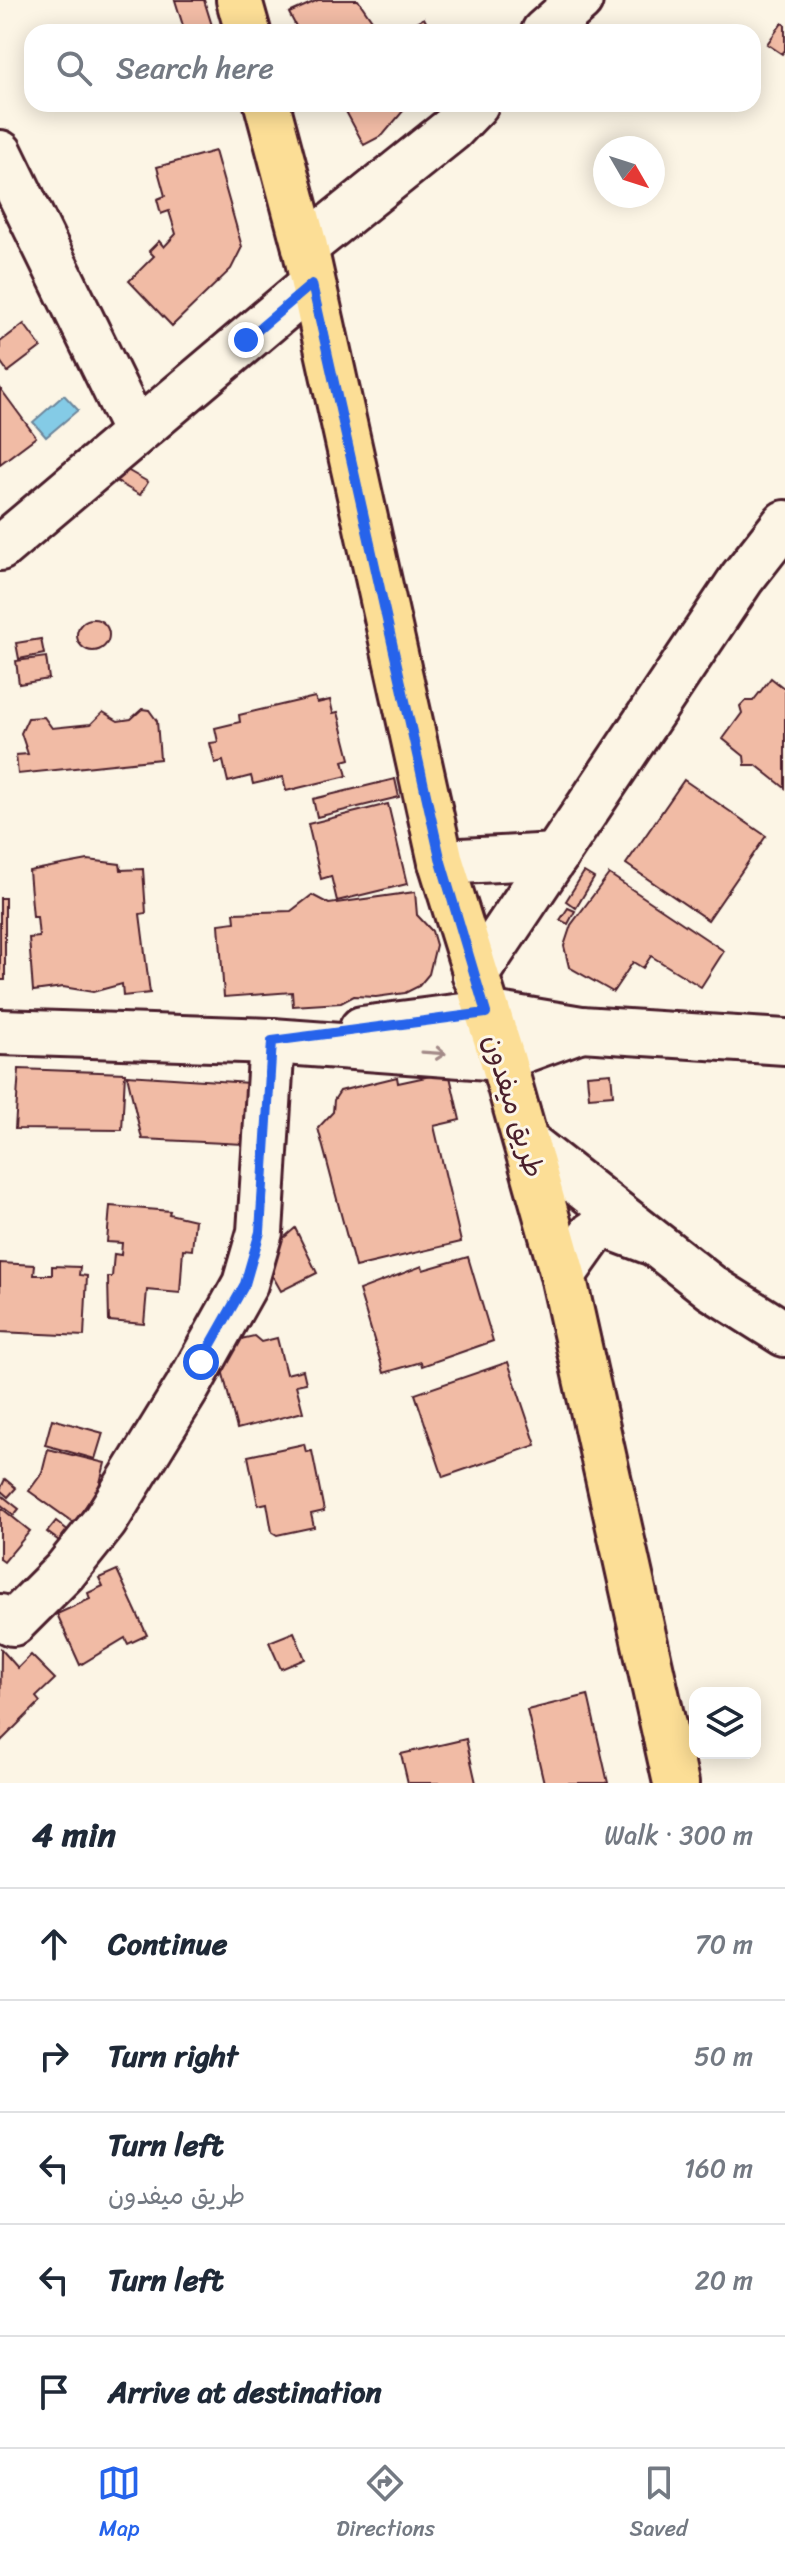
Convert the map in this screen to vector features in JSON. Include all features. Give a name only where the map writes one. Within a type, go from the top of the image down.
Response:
[{"type":"main road","points":[[239,0],[246,24]]},
{"type":"main road","name":"طريق ميفدون","points":[[269,112],[308,266],[441,862],[502,1058],[563,1275],[676,1783]]},
{"type":"street","points":[[553,24],[580,0]]},
{"type":"street","points":[[0,548],[136,432],[468,112]]},
{"type":"street","points":[[6,177],[136,432]]},
{"type":"street","points":[[480,995],[556,856],[742,578],[785,523]]},
{"type":"street","points":[[441,862],[556,856]]},
{"type":"street","points":[[272,1041],[480,995],[581,1029],[785,1042]]},
{"type":"street","points":[[0,1032],[272,1041],[502,1058],[581,1029]]},
{"type":"street","points":[[0,1617],[13,1623],[65,1571],[105,1521],[187,1388],[245,1284],[260,1232],[272,1041]]},
{"type":"street","points":[[527,1143],[712,1288],[785,1334]]},
{"type":"street","points":[[563,1275],[592,1234],[608,1226],[654,1243]]},
{"type":"water","points":[[64,395],[78,410],[46,437],[33,422]]},
{"type":"building","points":[[175,0],[204,0],[212,24],[182,24]]},
{"type":"building","points":[[318,0],[358,0],[374,24],[295,24],[289,13]]},
{"type":"building","points":[[424,18],[427,24],[413,24]]},
{"type":"building","points":[[782,23],[785,25],[785,50],[782,54],[767,44]]},
{"type":"building","points":[[346,112],[402,112],[383,135],[364,145]]},
{"type":"building","points":[[215,151],[242,247],[231,269],[172,326],[129,281],[154,256],[149,251],[159,241],[164,247],[176,234],[169,211],[161,214],[157,199],[165,196],[157,167]]},
{"type":"building","points":[[24,324],[41,347],[8,372],[0,361],[0,342]]},
{"type":"building","points":[[0,388],[36,437],[0,464]]},
{"type":"building","points":[[113,462],[148,482],[140,495],[105,475]]},
{"type":"building","points":[[93,619],[105,623],[109,635],[105,647],[93,651],[81,647],[77,635],[81,623]]},
{"type":"building","points":[[41,639],[44,654],[19,659],[16,643]]},
{"type":"building","points":[[46,657],[49,679],[19,684],[16,661]]},
{"type":"building","points":[[771,678],[785,689],[785,788],[756,765],[745,765],[744,756],[723,739],[742,713],[740,706],[745,701],[753,701]]},
{"type":"building","points":[[315,697],[317,703],[330,700],[333,713],[338,712],[350,759],[343,761],[347,776],[286,791],[283,777],[253,784],[251,776],[228,782],[223,761],[215,763],[210,743],[218,742],[215,728],[240,722],[239,715]]},
{"type":"building","points":[[142,709],[149,710],[157,721],[160,759],[18,774],[16,755],[28,754],[21,733],[28,718],[44,717],[52,728],[91,724],[103,712],[118,721],[131,719]]},
{"type":"building","points":[[395,779],[399,797],[317,817],[313,799]]},
{"type":"building","points":[[684,780],[766,836],[708,920],[626,864]]},
{"type":"building","points":[[388,804],[407,884],[337,901],[331,876],[321,879],[308,824]]},
{"type":"building","points":[[88,860],[120,864],[121,870],[143,869],[146,913],[140,914],[150,993],[123,996],[122,984],[93,992],[63,987],[33,991],[29,938],[39,937],[37,917],[33,917],[29,871]]},
{"type":"building","points":[[584,872],[594,878],[576,908],[566,901]]},
{"type":"building","points":[[609,874],[724,951],[701,987],[651,956],[643,968],[633,962],[613,992],[569,967],[564,946],[571,925]]},
{"type":"building","points":[[415,892],[417,915],[432,931],[436,945],[429,974],[419,986],[405,993],[354,996],[341,1003],[293,1006],[292,992],[224,997],[219,924],[235,922],[234,913],[291,911],[312,895],[329,904]]},
{"type":"building","points":[[0,898],[5,898],[5,980],[0,980]]},
{"type":"building","points":[[568,908],[575,911],[568,924],[560,920]]},
{"type":"building","points":[[19,1069],[125,1073],[122,1130],[15,1129]]},
{"type":"building","points":[[449,1072],[460,1120],[434,1126],[461,1242],[355,1267],[318,1128],[333,1112],[334,1100],[340,1091],[397,1077],[398,1083]]},
{"type":"building","points":[[611,1073],[613,1095],[589,1097],[587,1075]]},
{"type":"building","points":[[127,1075],[266,1084],[244,1144],[142,1139]]},
{"type":"building","points":[[110,1206],[170,1211],[169,1214],[195,1220],[192,1250],[183,1249],[180,1293],[147,1290],[144,1324],[109,1321],[108,1277],[112,1277],[114,1254],[121,1255],[122,1243],[107,1242]]},
{"type":"building","points":[[295,1228],[317,1273],[281,1291],[262,1257]]},
{"type":"building","points":[[468,1257],[493,1341],[422,1366],[421,1362],[384,1373],[359,1290],[422,1266],[423,1270]]},
{"type":"building","points":[[0,1263],[35,1265],[34,1275],[52,1275],[52,1266],[80,1267],[79,1275],[87,1276],[84,1336],[0,1332]]},
{"type":"building","points":[[254,1336],[261,1342],[277,1338],[286,1374],[303,1370],[306,1383],[296,1385],[303,1412],[237,1429],[218,1354],[235,1350],[232,1341]]},
{"type":"building","points":[[508,1362],[536,1445],[443,1477],[415,1394]]},
{"type":"building","points":[[52,1419],[103,1433],[95,1459],[45,1445]]},
{"type":"building","points":[[304,1444],[306,1452],[312,1451],[324,1511],[311,1514],[314,1527],[277,1535],[272,1532],[267,1503],[258,1505],[248,1456]]},
{"type":"building","points":[[48,1449],[105,1463],[99,1487],[74,1523],[29,1491],[42,1473]]},
{"type":"building","points":[[5,1479],[16,1488],[8,1497],[0,1490]]},
{"type":"building","points":[[0,1494],[19,1509],[14,1515],[0,1504]]},
{"type":"building","points":[[0,1507],[30,1531],[4,1562],[0,1559]]},
{"type":"building","points":[[56,1521],[74,1535],[66,1546],[47,1532]]},
{"type":"building","points":[[117,1570],[147,1635],[128,1644],[125,1638],[80,1665],[57,1614],[90,1599],[88,1593],[103,1586],[99,1578]]},
{"type":"building","points":[[294,1632],[305,1659],[281,1669],[269,1642]]},
{"type":"building","points":[[1,1649],[18,1668],[31,1655],[55,1679],[36,1697],[40,1702],[0,1742]]},
{"type":"building","points":[[588,1695],[608,1783],[544,1783],[527,1710]]},
{"type":"building","points":[[466,1739],[476,1783],[408,1783],[401,1754]]},
{"type":"route","points":[[201,1362],[245,1284],[260,1232],[272,1041],[486,1013],[441,862],[312,284],[246,340]]}]
